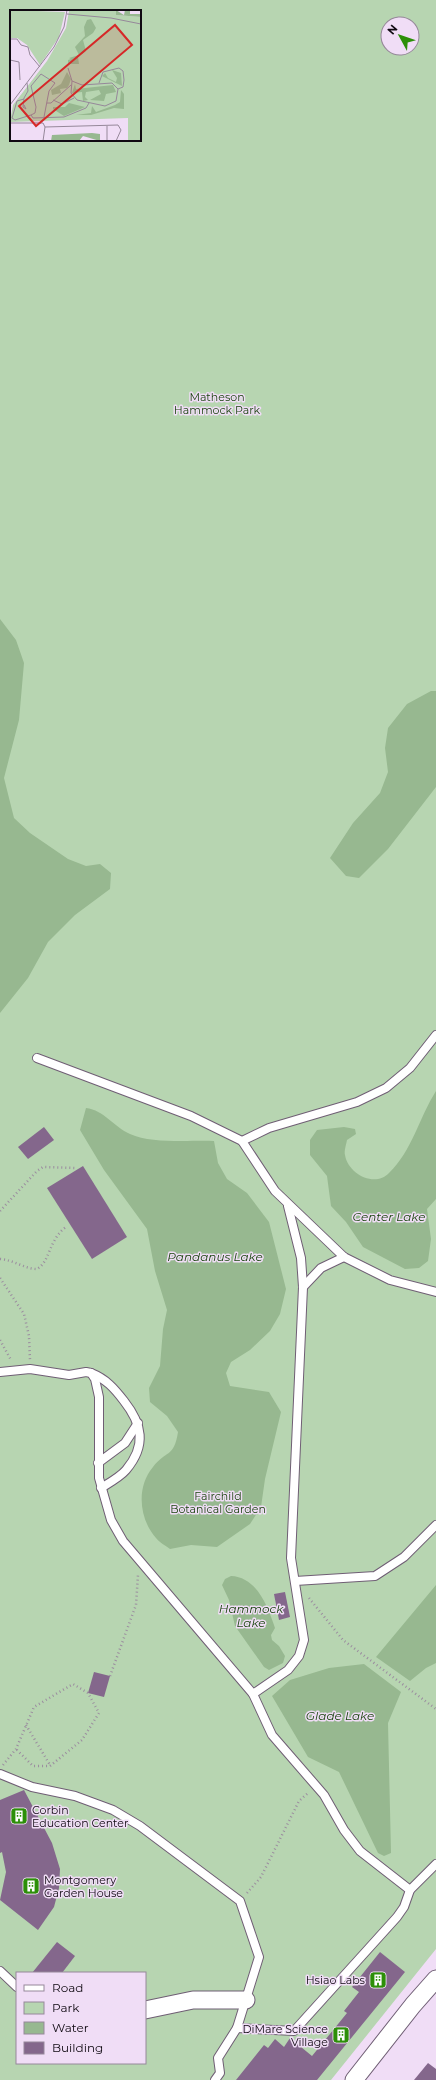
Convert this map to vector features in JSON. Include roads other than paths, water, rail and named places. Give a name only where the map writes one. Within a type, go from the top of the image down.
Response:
[{"type":"street","points":[[354,2080],[413,2005],[436,1979]]},
{"type":"street","points":[[146,2010],[193,2000],[246,2000]]},
{"type":"lane","points":[[242,1141],[287,1122],[357,1102],[386,1088],[410,1068],[436,1035]]},
{"type":"lane","points":[[37,1058],[191,1116],[242,1141],[274,1191],[288,1206],[344,1257],[390,1280],[436,1292]]},
{"type":"lane","points":[[253,1694],[284,1674],[293,1665],[301,1652],[304,1633],[291,1558],[303,1287],[301,1258],[288,1206]]},
{"type":"lane","points":[[303,1287],[321,1268],[344,1257]]},
{"type":"lane","points":[[0,1372],[30,1369],[69,1375],[91,1373],[102,1378],[114,1388],[128,1406],[138,1423],[140,1428],[140,1443],[126,1470],[101,1488]]},
{"type":"lane","points":[[91,1373],[95,1379],[100,1396],[98,1463],[101,1488],[111,1520],[117,1531],[139,1560],[253,1694],[272,1735],[324,1795],[344,1830],[360,1851],[410,1890]]},
{"type":"lane","points":[[98,1463],[124,1442],[138,1423]]},
{"type":"lane","points":[[295,1581],[375,1576],[404,1557],[436,1525]]},
{"type":"lane","points":[[0,1774],[32,1787],[75,1796],[113,1810],[140,1826],[240,1901],[259,1957],[237,2028],[218,2058],[220,2073],[215,2080]]},
{"type":"lane","points":[[237,2028],[294,2031],[397,1917],[404,1907],[410,1890],[436,1864]]},
{"type":"lane","points":[[0,1971],[16,1986]]},
{"type":"water","points":[[0,619],[16,640],[24,663],[19,720],[4,778],[14,818],[30,833],[68,859],[86,866],[100,864],[111,873],[110,889],[75,915],[48,942],[28,978],[0,1013]]},
{"type":"water","points":[[431,691],[436,691],[436,787],[388,849],[359,878],[346,876],[330,858],[353,823],[380,793],[388,772],[385,748],[388,728],[407,704]]},
{"type":"water","name":"Center Lake","points":[[436,1091],[436,1199],[427,1209],[431,1239],[428,1261],[419,1268],[405,1269],[363,1247],[346,1222],[331,1206],[327,1176],[310,1155],[310,1140],[317,1130],[344,1127],[355,1129],[356,1134],[347,1140],[345,1148],[347,1162],[351,1168],[363,1177],[377,1179],[383,1177],[389,1173],[404,1155]]},
{"type":"water","name":"Pandanus Lake","points":[[86,1108],[92,1109],[104,1115],[124,1131],[139,1137],[171,1141],[214,1141],[218,1163],[227,1179],[247,1193],[269,1222],[286,1289],[280,1314],[270,1331],[250,1350],[231,1362],[226,1373],[230,1386],[269,1392],[281,1412],[265,1479],[261,1507],[250,1524],[217,1547],[191,1545],[170,1549],[157,1539],[150,1530],[143,1512],[142,1493],[144,1484],[153,1467],[172,1450],[178,1432],[167,1416],[150,1402],[149,1388],[160,1366],[163,1329],[167,1310],[155,1271],[147,1229],[104,1170],[80,1130]]},
{"type":"water","name":"Hammock Lake","points":[[231,1576],[240,1578],[255,1587],[269,1611],[275,1628],[271,1635],[272,1640],[279,1646],[285,1656],[283,1663],[269,1670],[264,1667],[235,1626],[229,1600],[222,1585],[225,1579]]},
{"type":"water","points":[[436,1585],[436,1663],[426,1668],[410,1681],[376,1657]]},
{"type":"water","name":"Glade Lake","points":[[364,1664],[401,1692],[388,1723],[391,1853],[384,1856],[378,1853],[339,1772],[308,1757],[272,1696],[290,1680],[329,1668]]},
{"type":"place","name":"Corbin Education Center","points":[[19,1816]]},
{"type":"place","name":"Montgomery Garden House","points":[[31,1886]]},
{"type":"place","name":"Hsiao Labs","points":[[378,1980]]},
{"type":"place","name":"DiMare Science Village","points":[[341,2035]]},
{"type":"park label","name":"Matheson Hammock Park","points":[[217,403]]},
{"type":"park label","name":"Fairchild Botanical Garden","points":[[218,1502]]}]
